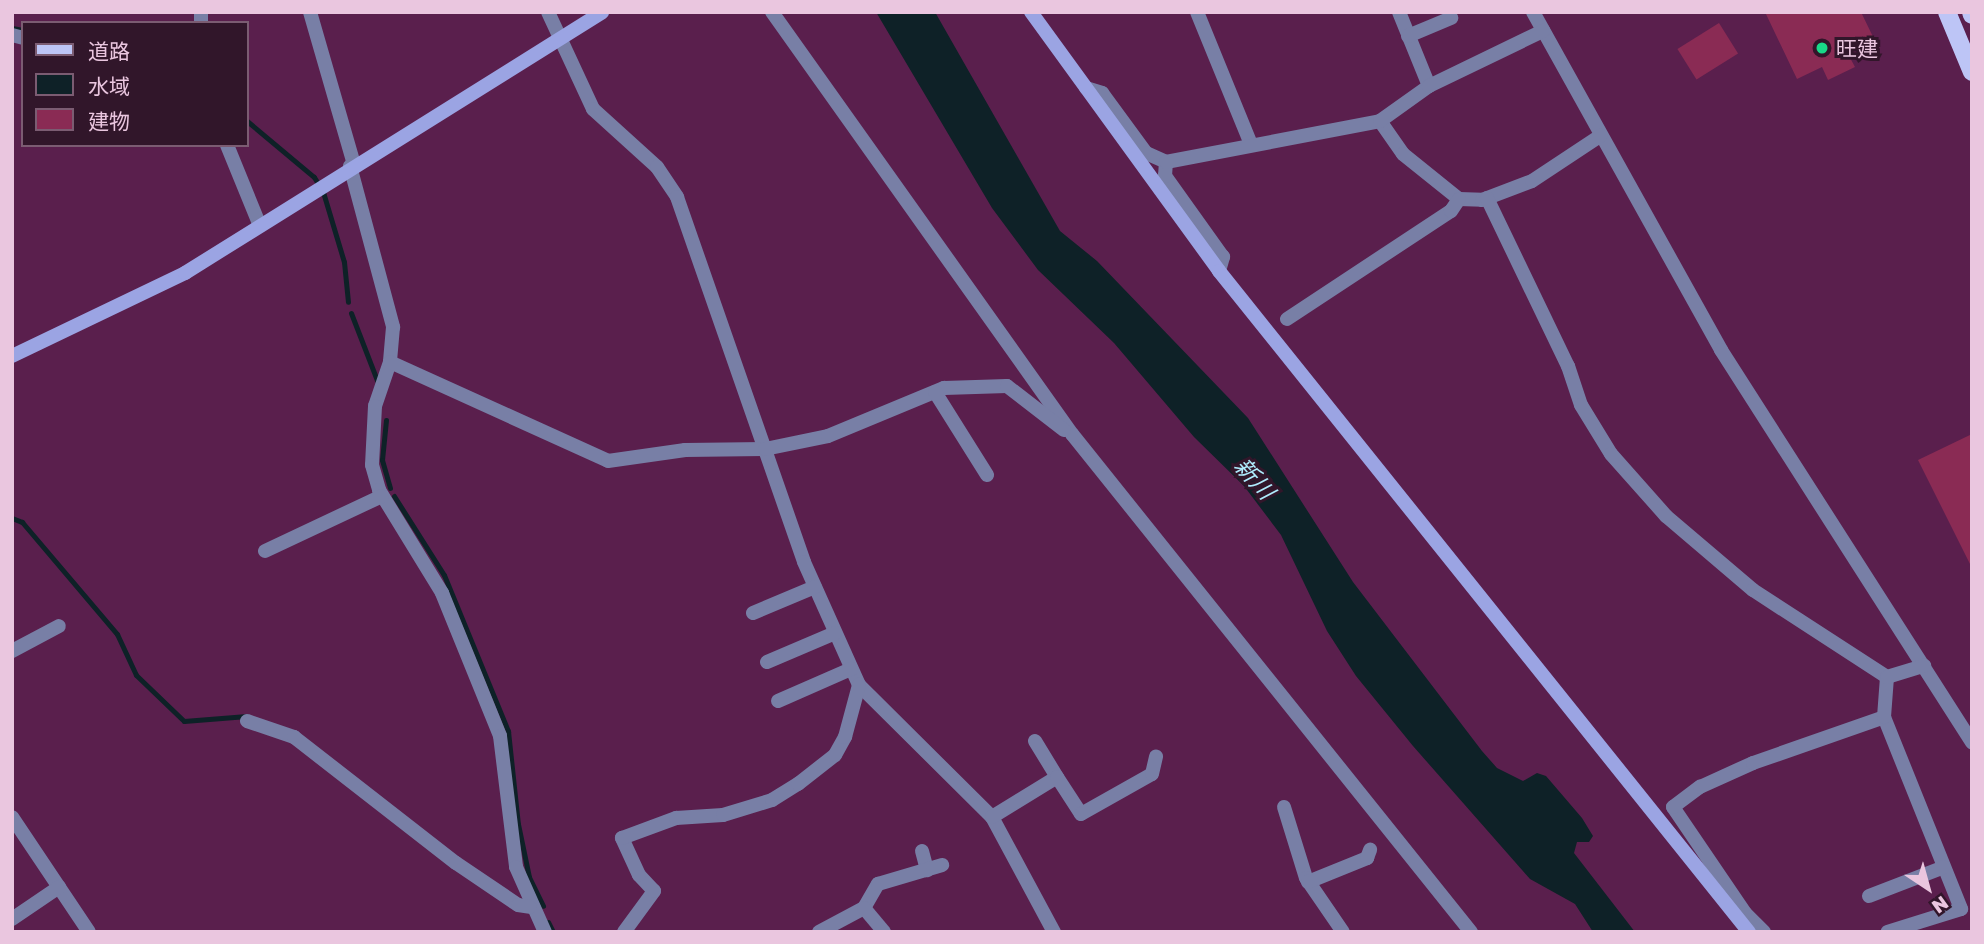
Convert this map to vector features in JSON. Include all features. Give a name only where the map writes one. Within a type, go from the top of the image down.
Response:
[{"type":"main road","points":[[1947,12],[1972,72]]},
{"type":"street","points":[[310,12],[393,327],[390,362],[375,406],[372,466],[382,496],[442,593],[500,736],[507,824],[530,907],[545,932]]},
{"type":"street","points":[[548,12],[564,38],[593,109],[657,167],[677,197],[816,587],[859,685],[992,817],[1054,932]]},
{"type":"street","points":[[12,356],[168,283],[352,165],[603,12]]},
{"type":"street","points":[[772,12],[1072,434],[1471,932]]},
{"type":"street","points":[[1031,12],[1219,271],[1749,932]]},
{"type":"street","points":[[1197,12],[1251,144]]},
{"type":"street","points":[[1399,12],[1429,86]]},
{"type":"street","points":[[1533,12],[1600,136],[1803,485],[1972,743]]},
{"type":"street","points":[[1408,36],[1451,18]]},
{"type":"street","points":[[1086,88],[1102,93],[1146,153],[1166,162],[1380,121],[1429,86],[1543,31]]},
{"type":"street","points":[[1380,121],[1403,153],[1459,199],[1487,198],[1532,181],[1600,136]]},
{"type":"street","points":[[228,147],[260,226]]},
{"type":"street","points":[[1166,162],[1165,176],[1223,257],[1219,271]]},
{"type":"street","points":[[1487,198],[1581,405],[1611,454],[1667,516],[1753,590],[1887,677],[1924,666]]},
{"type":"street","points":[[1287,319],[1451,211],[1459,199]]},
{"type":"street","points":[[390,362],[590,458],[608,461],[685,450],[765,449],[828,436],[935,392],[1007,386],[1072,434]]},
{"type":"street","points":[[935,392],[987,475]]},
{"type":"street","points":[[265,551],[382,496]]},
{"type":"street","points":[[753,613],[816,587]]},
{"type":"street","points":[[12,651],[59,626]]},
{"type":"street","points":[[767,662],[835,633]]},
{"type":"street","points":[[778,701],[851,668]]},
{"type":"street","points":[[1887,677],[1884,717],[1961,909],[1887,932]]},
{"type":"street","points":[[624,932],[654,891],[639,875],[622,838],[676,818],[723,814],[772,800],[799,784],[835,755],[859,685]]},
{"type":"street","points":[[1764,932],[1745,913],[1673,807],[1700,787],[1753,763],[1884,717]]},
{"type":"street","points":[[247,721],[294,737],[456,863],[518,905],[530,907]]},
{"type":"street","points":[[1035,741],[1081,814],[1152,774],[1156,755]]},
{"type":"street","points":[[992,817],[1057,777]]},
{"type":"street","points":[[1284,807],[1308,882],[1343,932]]},
{"type":"street","points":[[12,817],[89,932]]},
{"type":"street","points":[[1308,882],[1367,858],[1370,850]]},
{"type":"street","points":[[819,932],[864,908],[878,884],[934,867],[922,851]]},
{"type":"street","points":[[1869,896],[1944,866]]},
{"type":"street","points":[[12,919],[59,887]]},
{"type":"street","points":[[864,908],[884,932]]},
{"type":"water","name":"新川","points":[[876,12],[935,12],[1060,231],[1097,261],[1248,418],[1353,582],[1497,768],[1523,781],[1537,773],[1546,776],[1582,818],[1593,836],[1589,842],[1577,842],[1574,853],[1635,932],[1593,932],[1575,904],[1530,879],[1413,746],[1356,676],[1327,631],[1281,535],[1244,486],[1194,437],[1114,343],[1038,270],[992,208]]},
{"type":"building","name":"旺建","points":[[1765,12],[1861,12],[1875,41],[1848,54],[1855,67],[1828,80],[1822,67],[1797,79]]},
{"type":"building","points":[[1719,23],[1738,54],[1697,79],[1677,49]]},
{"type":"building","points":[[1972,434],[1972,568],[1918,460]]},
{"type":"waterway","points":[[12,28],[21,30]]},
{"type":"waterway","points":[[248,122],[314,177],[323,192],[344,262],[348,302]]},
{"type":"waterway","points":[[351,313],[378,383]]},
{"type":"waterway","points":[[386,420],[382,460],[390,488]]},
{"type":"waterway","points":[[394,496],[444,575],[508,731],[518,824],[529,877],[543,906]]},
{"type":"waterway","points":[[12,518],[22,522],[117,634],[136,675],[184,721],[247,716]]},
{"type":"waterway","points":[[548,922],[553,932]]},
{"type":"place","name":"旺建","points":[[1822,48]]}]
